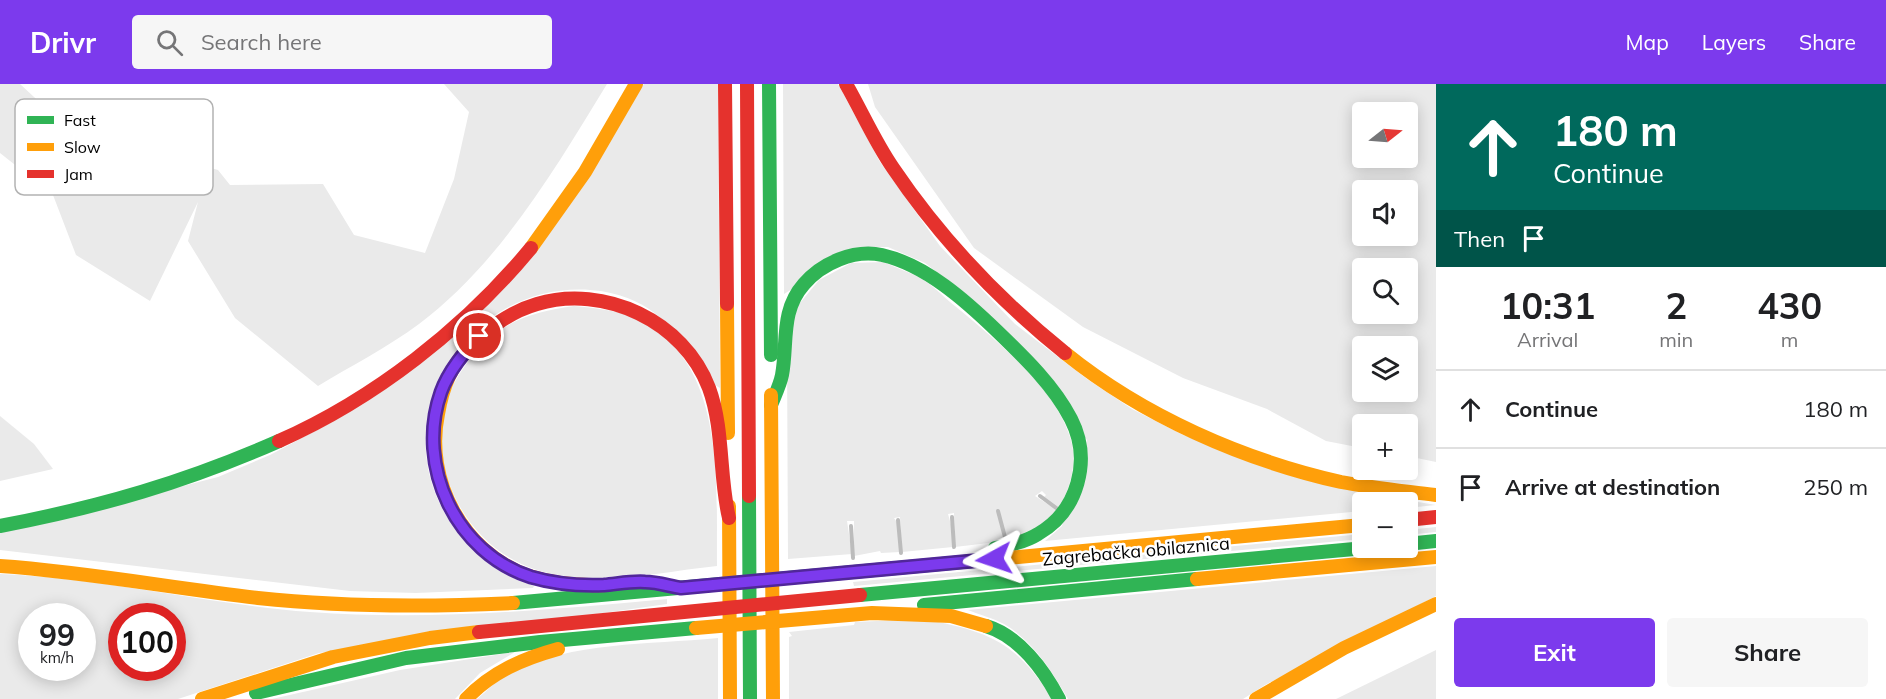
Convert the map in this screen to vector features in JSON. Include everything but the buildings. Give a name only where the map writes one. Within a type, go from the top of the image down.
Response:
[{"type":"highway","points":[[0,526],[150,493],[190,480],[294,434],[366,393],[423,353],[483,299],[526,253],[573,192],[636,84]]},
{"type":"highway","points":[[725,84],[730,699]]},
{"type":"highway","points":[[747,84],[750,699]]},
{"type":"highway","points":[[770,84],[773,699]]},
{"type":"highway","points":[[846,84],[884,156],[954,253],[1023,322],[1067,357],[1161,417],[1261,459],[1360,486],[1436,495]]},
{"type":"highway","points":[[771,405],[782,375],[783,335],[789,306],[810,277],[835,261],[871,254],[902,261],[936,280],[978,314],[1029,365],[1064,408],[1078,438],[1080,473],[1070,504],[1047,531],[1017,545],[970,551],[949,564]]},
{"type":"highway","points":[[681,588],[645,582],[587,585],[543,580],[504,564],[473,541],[442,492],[433,450],[436,412],[441,392],[456,364],[479,336],[494,324],[525,308],[546,302],[586,298],[604,301],[641,313],[659,324],[681,343],[695,361],[706,382],[716,416],[722,495],[729,518]]},
{"type":"highway","points":[[1418,519],[1436,517]]},
{"type":"highway","name":"Zagrebačka obilaznica","points":[[681,588],[1352,526]]},
{"type":"highway","points":[[1418,543],[1436,541]]},
{"type":"highway","name":"Zagrebačka obilaznica","points":[[202,699],[333,657],[430,638],[681,611],[1352,549]]},
{"type":"highway","points":[[872,613],[882,609],[1436,557]]},
{"type":"highway","points":[[0,566],[74,571],[259,598],[420,607],[545,601],[681,588]]},
{"type":"highway","points":[[1256,699],[1336,651],[1436,604]]},
{"type":"highway","points":[[236,699],[335,672],[406,658],[614,634],[872,613],[951,616],[992,628],[1028,653],[1048,678],[1059,699]]},
{"type":"highway","points":[[772,632],[783,661],[783,699]]},
{"type":"highway","points":[[466,699],[482,682],[511,664],[564,648],[603,642],[614,634]]},
{"type":"shaded area","points":[[0,84],[20,84],[36,99],[15,99],[15,165],[0,153]]},
{"type":"shaded area","points":[[444,84],[607,84],[524,213],[475,273],[419,324],[318,386],[235,318],[188,241],[198,202],[150,301],[76,255],[53,195],[213,195],[213,169],[218,170],[230,185],[323,184],[354,235],[425,253],[454,179],[469,112]]},
{"type":"shaded area","points":[[644,84],[718,84],[720,388],[672,328],[661,318],[635,301],[601,291],[566,290],[531,297],[500,312],[473,334],[447,368],[431,404],[426,441],[430,477],[444,511],[466,541],[496,567],[534,586],[533,588],[416,593],[350,591],[0,550],[0,533],[218,477],[270,455],[332,422],[467,323]]},
{"type":"shaded area","points":[[783,84],[838,84],[880,162],[940,246],[1015,324],[1087,379],[1132,409],[1183,435],[1358,492],[1352,492],[1352,512],[1045,541],[1062,526],[1087,440],[969,297],[925,263],[888,247],[862,247],[784,294]]},
{"type":"shaded area","points":[[868,84],[1436,84],[1436,462],[1418,458],[1418,414],[1352,414],[1352,446],[1326,441],[1267,409],[1183,378],[1083,327],[974,248],[875,107]]},
{"type":"shaded area","points":[[884,262],[929,284],[1001,345],[1034,379],[1061,415],[1069,434],[1073,454],[1070,482],[1059,509],[1043,498],[1046,495],[1042,491],[1035,496],[1057,510],[1044,524],[1006,541],[1004,531],[1005,541],[955,547],[954,513],[948,514],[952,528],[953,547],[902,552],[900,517],[894,518],[898,524],[900,552],[881,553],[880,551],[854,556],[854,521],[847,521],[852,554],[788,559],[787,350],[795,309],[819,280],[851,263]]},
{"type":"shaded area","points":[[574,306],[612,311],[633,317],[664,336],[686,361],[701,391],[710,425],[717,497],[717,566],[626,577],[580,578],[557,575],[534,569],[509,557],[487,541],[469,521],[455,498],[446,472],[442,446],[443,419],[450,392],[459,375],[477,352],[507,326],[534,314]]},
{"type":"shaded area","points":[[0,416],[34,444],[53,469],[0,481]]},
{"type":"shaded area","points":[[1418,502],[1436,505],[1418,507]]},
{"type":"shaded area","points":[[1436,527],[1436,532],[1418,534],[1418,529]]},
{"type":"shaded area","points":[[1352,535],[1352,540],[854,586],[853,582]]},
{"type":"shaded area","points":[[1436,566],[1436,596],[1265,685],[1243,699],[1068,699],[1048,667],[1024,639],[1004,624],[968,610]]},
{"type":"shaded area","points":[[0,574],[78,580],[271,608],[355,614],[489,613],[667,599],[667,604],[319,653],[178,699],[0,699]]},
{"type":"shaded area","points":[[922,619],[965,628],[998,642],[1026,664],[1052,699],[789,699],[789,637],[792,636],[789,632],[854,625],[855,622]]},
{"type":"shaded area","points":[[718,638],[718,699],[477,699],[509,673],[559,655],[611,646]]},
{"type":"shaded area","points":[[1436,650],[1436,699],[1336,699]]},
{"type":"shaded area","points":[[515,652],[480,673],[455,699],[272,699],[400,670]]},
{"type":"waterway","points":[[1040,496],[1059,510]]},
{"type":"waterway","points":[[998,511],[1006,541]]},
{"type":"waterway","points":[[952,517],[954,547]]},
{"type":"waterway","points":[[898,520],[901,553]]},
{"type":"waterway","points":[[851,526],[853,558]]},
{"type":"traffic: fast","points":[[769,84],[771,355]]},
{"type":"traffic: fast","points":[[771,405],[782,375],[786,328],[791,305],[796,294],[811,276],[839,259],[861,254],[882,255],[898,260],[930,276],[973,308],[1028,362],[1056,395],[1071,419],[1077,435],[1080,467],[1072,498],[1063,512],[1052,524],[1033,537],[995,548]]},
{"type":"traffic: fast","points":[[0,526],[108,502],[142,492],[210,469],[279,441]]},
{"type":"traffic: fast","points":[[749,496],[750,699]]},
{"type":"traffic: fast","points":[[1418,543],[1436,541]]},
{"type":"traffic: fast","points":[[860,595],[1352,549]]},
{"type":"traffic: fast","points":[[513,603],[1007,558]]},
{"type":"traffic: fast","points":[[924,605],[1197,579]]},
{"type":"traffic: fast","points":[[986,626],[1020,646],[1038,666],[1059,699]]},
{"type":"traffic: fast","points":[[256,693],[406,658],[540,642],[696,628]]},
{"type":"traffic: slow","points":[[531,248],[585,172],[636,84]]},
{"type":"traffic: slow","points":[[727,304],[728,433]]},
{"type":"traffic: slow","points":[[469,348],[452,370],[445,387],[435,439],[437,464],[443,488],[454,511],[468,532],[485,550],[506,565],[529,576],[548,581],[577,585],[606,585]]},
{"type":"traffic: slow","points":[[1065,353],[1127,397],[1161,416],[1231,448],[1304,473],[1341,482],[1436,495]]},
{"type":"traffic: slow","points":[[771,395],[773,699]]},
{"type":"traffic: slow","points":[[729,506],[730,699]]},
{"type":"traffic: slow","points":[[1007,558],[1352,526]]},
{"type":"traffic: slow","points":[[1197,579],[1436,557]]},
{"type":"traffic: slow","points":[[0,566],[65,572],[290,601],[385,605],[513,603]]},
{"type":"traffic: slow","points":[[1256,699],[1344,648],[1436,604]]},
{"type":"traffic: slow","points":[[696,628],[872,613],[951,616],[986,626]]},
{"type":"traffic: slow","points":[[202,699],[333,657],[430,638],[479,632]]},
{"type":"traffic: slow","points":[[466,699],[486,681],[508,668],[558,649]]},
{"type":"traffic: jam","points":[[725,84],[727,304]]},
{"type":"traffic: jam","points":[[747,84],[749,496]]},
{"type":"traffic: jam","points":[[846,84],[886,158],[931,219],[972,267],[1065,353]]},
{"type":"traffic: jam","points":[[279,441],[349,404],[416,359],[477,306],[531,248]]},
{"type":"traffic: jam","points":[[469,348],[508,316],[527,307],[563,299],[589,299],[614,304],[639,313],[661,327],[681,344],[697,364],[709,388],[717,420],[729,518]]},
{"type":"traffic: jam","points":[[1418,519],[1436,517]]},
{"type":"traffic: jam","points":[[479,632],[860,595]]},
{"type":"route","points":[[479,336],[456,364],[441,392],[433,431],[435,463],[442,492],[448,505],[473,541],[493,557],[517,571],[543,580],[574,585],[645,582],[681,588],[994,559]]}]
